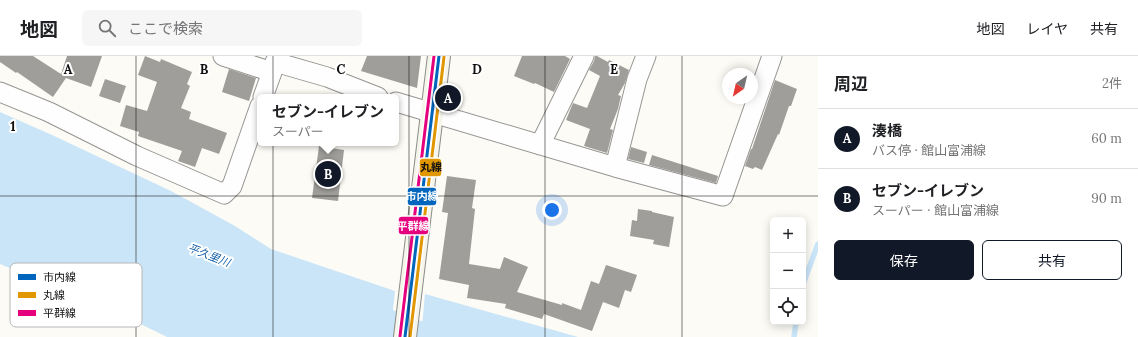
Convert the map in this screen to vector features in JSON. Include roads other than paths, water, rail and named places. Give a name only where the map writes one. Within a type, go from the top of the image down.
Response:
[{"type":"main road","points":[[405,337],[439,56]]},
{"type":"street","points":[[224,56],[275,63],[327,77],[370,94]]},
{"type":"street","points":[[540,144],[584,56]]},
{"type":"street","points":[[615,167],[637,79],[646,56]]},
{"type":"street","points":[[399,103],[615,167],[723,196],[772,56]]},
{"type":"street","points":[[264,94],[275,63]]},
{"type":"street","points":[[0,92],[49,112],[137,156],[224,194],[232,186],[257,115]]},
{"type":"water","points":[[0,112],[171,191],[235,226],[271,249],[395,291],[390,337],[167,337],[142,325],[142,263],[10,263],[10,268],[0,264]]},
{"type":"water","points":[[425,294],[578,337],[421,337]]},
{"type":"waterway","points":[[806,276],[818,244]]},
{"type":"waterway","name":"平久里川","points":[[351,311],[418,337]]},
{"type":"waterway","points":[[794,337],[796,325]]},
{"type":"place","name":"湊橋","points":[[448,98]]},
{"type":"place","name":"セブン-イレブン","points":[[328,174]]}]
